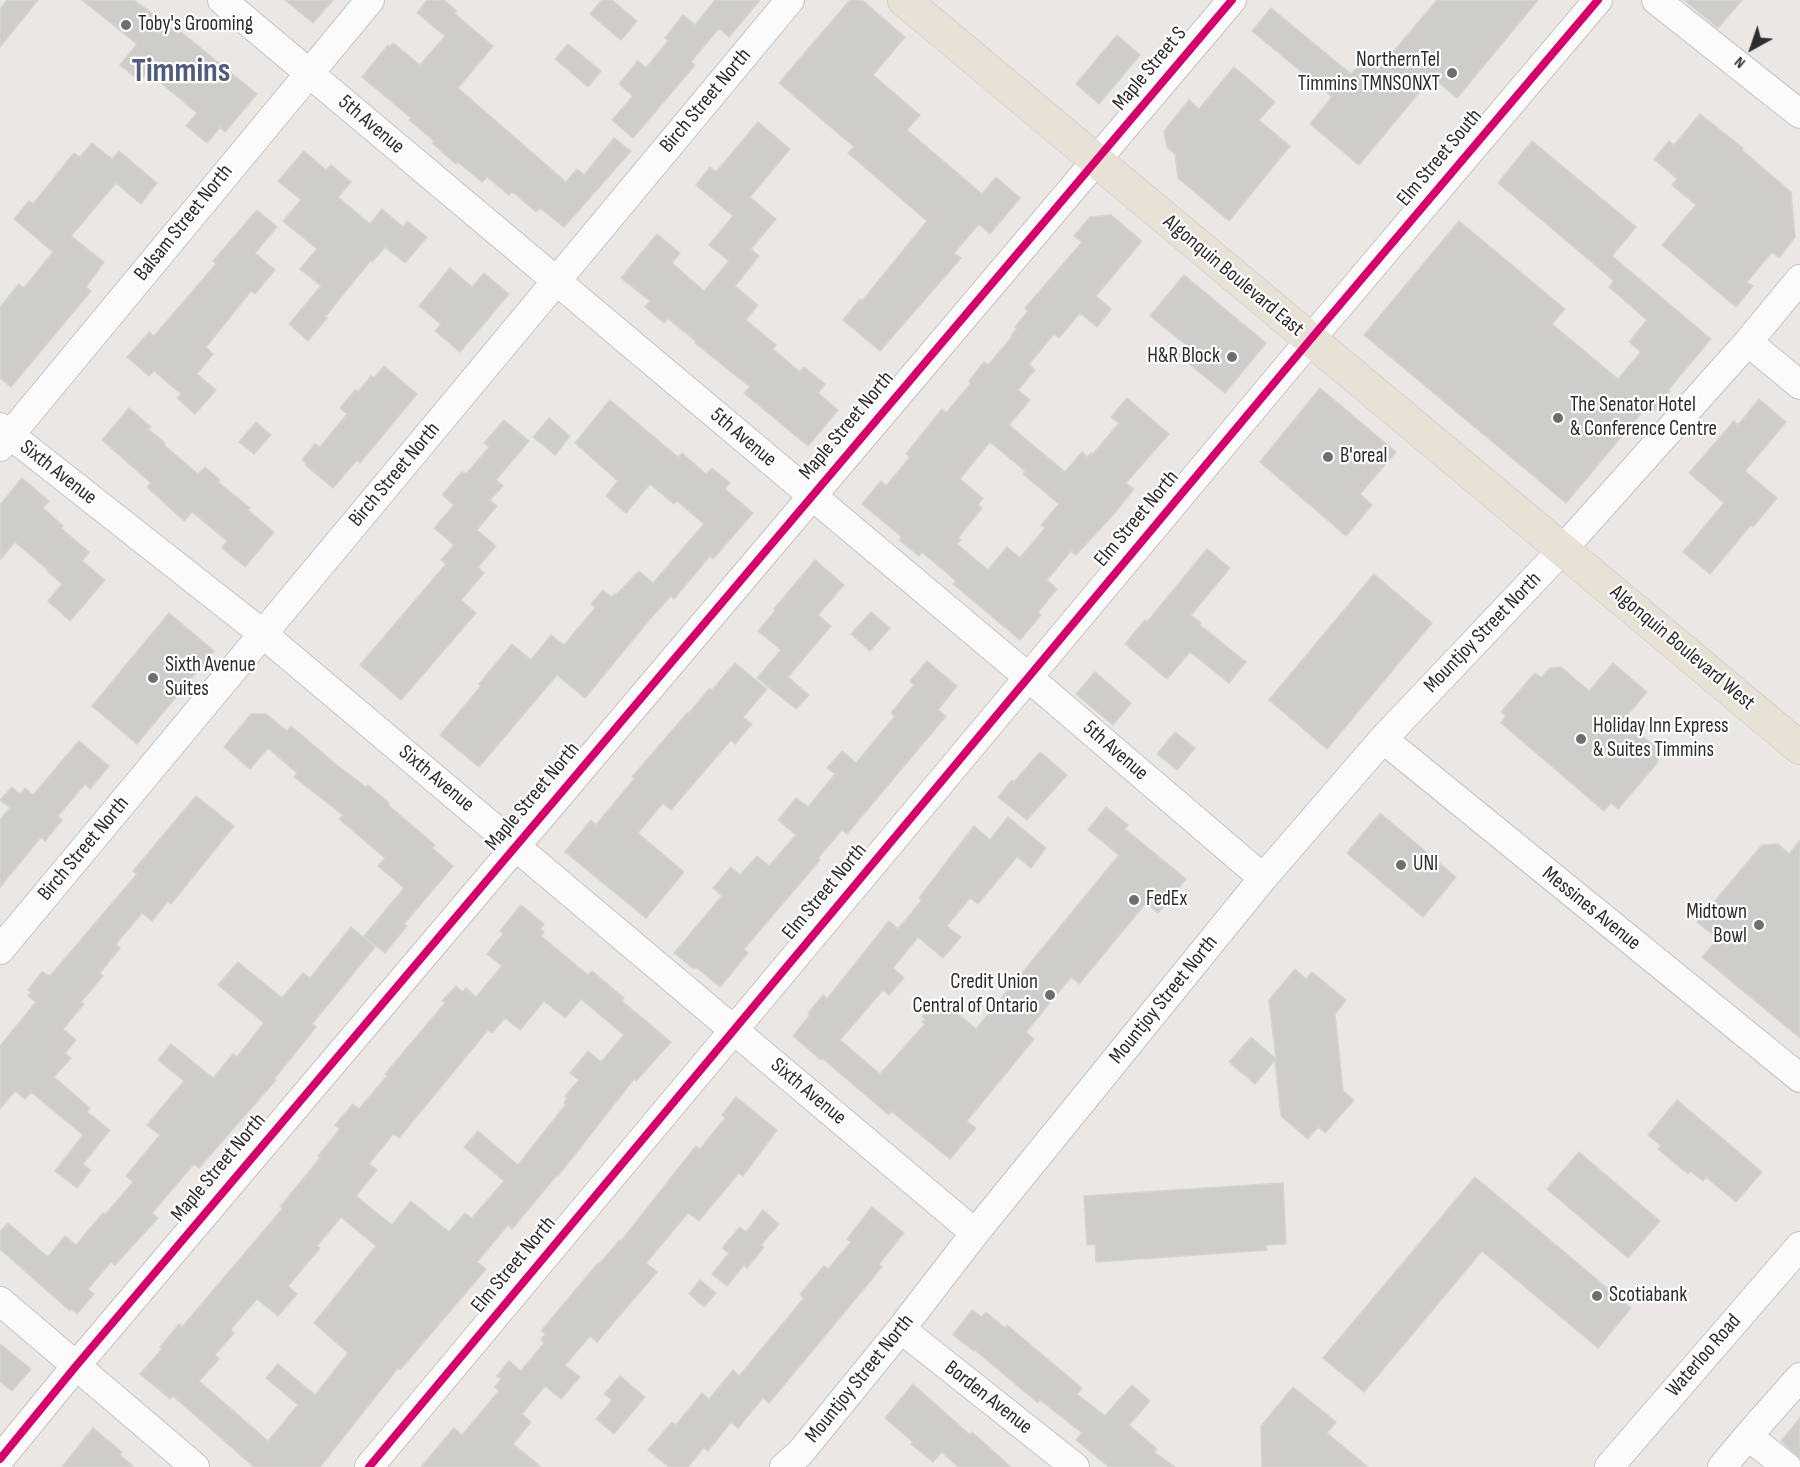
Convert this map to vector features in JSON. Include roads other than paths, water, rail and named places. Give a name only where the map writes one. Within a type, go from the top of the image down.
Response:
[{"type":"main road","name":"Algonquin Boulevard East","points":[[904,0],[1563,549]]},
{"type":"main road","name":"Algonquin Boulevard West","points":[[1563,549],[1800,748]]},
{"type":"street","name":"5th Avenue","points":[[222,0],[1028,677],[1263,878]]},
{"type":"street","name":"Balsam Street North","points":[[3,436],[370,0]]},
{"type":"street","name":"Birch Street North","points":[[0,950],[790,0]]},
{"type":"street","name":"Maple Street S","points":[[1095,160],[1232,0]]},
{"type":"street","name":"Elm Street South","points":[[1310,340],[1598,0]]},
{"type":"street","points":[[1656,0],[1800,114]]},
{"type":"street","name":"Maple Street North","points":[[0,1459],[76,1366],[1095,160]]},
{"type":"street","name":"Mountjoy Street North","points":[[784,1467],[800,1453],[901,1329],[975,1233],[1263,878],[1383,739],[1563,549],[1748,342],[1800,279]]},
{"type":"street","name":"Elm Street North","points":[[369,1467],[1310,340]]},
{"type":"street","points":[[1748,342],[1800,385]]},
{"type":"street","name":"Sixth Avenue","points":[[3,436],[263,634],[975,1233]]},
{"type":"street","name":"Messines Avenue","points":[[1383,739],[1800,1078]]},
{"type":"street","name":"Waterloo Road","points":[[1609,1467],[1796,1259]]},
{"type":"street","points":[[0,1301],[193,1466]]},
{"type":"street","name":"Borden Avenue","points":[[901,1329],[1075,1467]]},
{"type":"street","points":[[1722,1467],[1800,1377]]},
{"type":"street","points":[[1748,1436],[1788,1467]]},
{"type":"place","name":"Toby's Grooming","points":[[126,25]]},
{"type":"place","name":"NorthernTel Timmins TMNSONXT","points":[[1452,73]]},
{"type":"place","name":"H&R Block","points":[[1232,357]]},
{"type":"place","name":"The Senator Hotel & Conference Centre","points":[[1558,418]]},
{"type":"place","name":"B'oreal","points":[[1328,457]]},
{"type":"place","name":"Sixth Avenue Suites","points":[[153,678]]},
{"type":"place","name":"Holiday Inn Express & Suites Timmins","points":[[1581,739]]},
{"type":"place","name":"UNI","points":[[1401,865]]},
{"type":"place","name":"FedEx","points":[[1134,900]]},
{"type":"place","name":"Midtown Bowl","points":[[1759,925]]},
{"type":"place","name":"Credit Union Central of Ontario","points":[[1050,995]]},
{"type":"place","name":"Scotiabank","points":[[1597,1296]]},
{"type":"district","name":"Timmins","points":[[181,73]]}]
